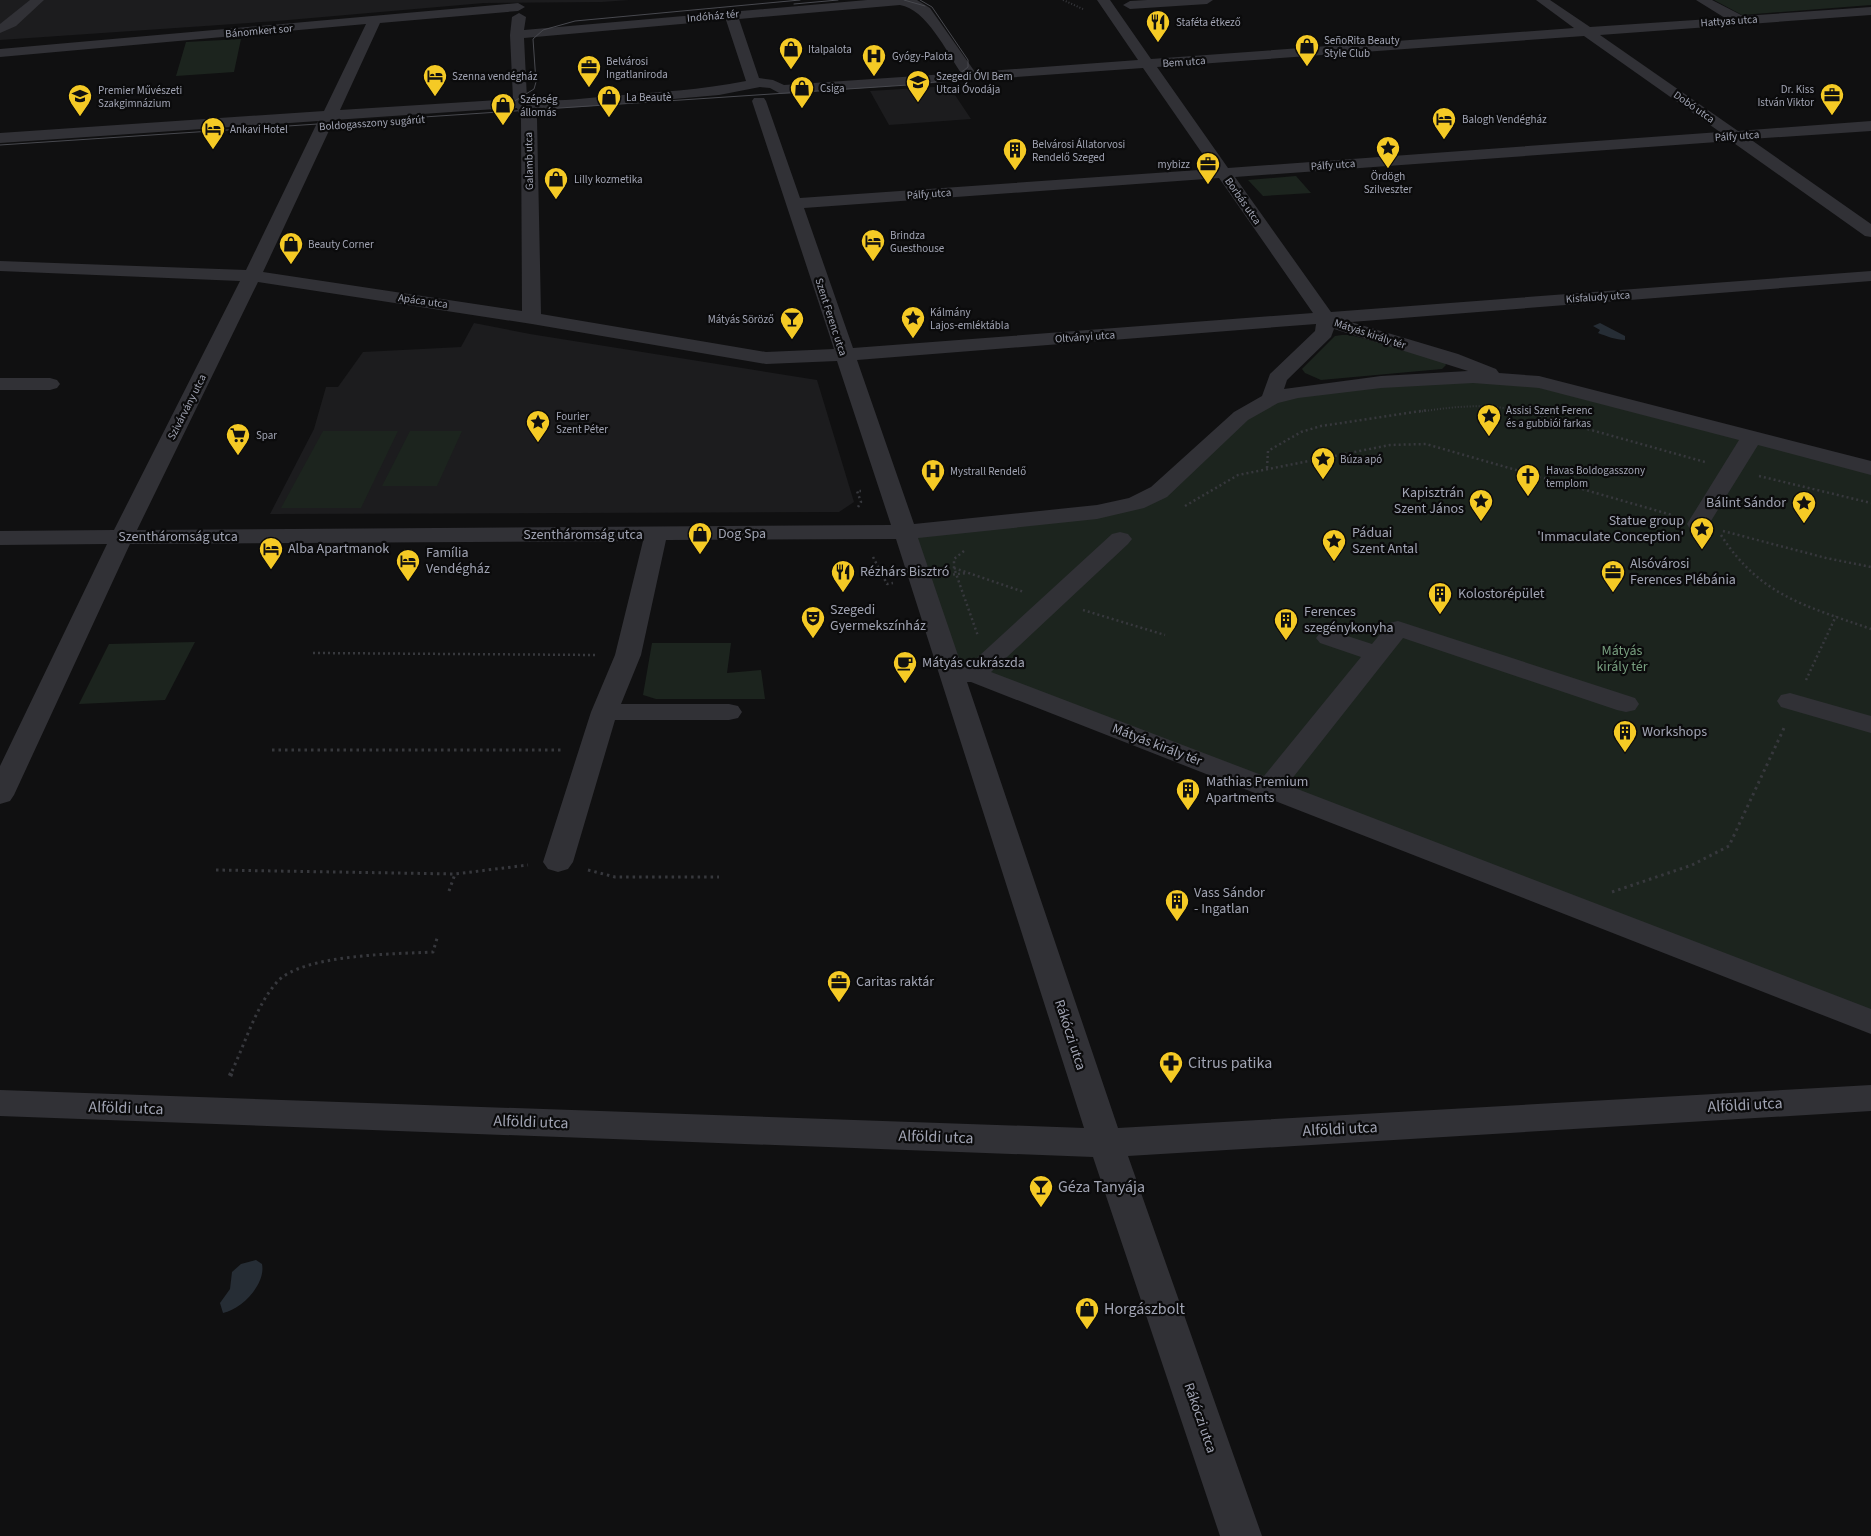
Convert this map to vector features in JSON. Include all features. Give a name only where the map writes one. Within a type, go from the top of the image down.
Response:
[{"type":"street","points":[[0,29],[17,18],[38,0]]},
{"type":"street","name":"Borbás utca","points":[[1103,0],[1326,319]]},
{"type":"street","points":[[1130,5],[1207,0]]},
{"type":"street","name":"Dobó utca","points":[[1542,0],[1871,232]]},
{"type":"street","points":[[1702,0],[1740,20]]},
{"type":"street","points":[[912,1],[925,11],[971,76]]},
{"type":"street","name":"Indóház tér","points":[[518,34],[868,2],[912,1]]},
{"type":"street","points":[[1785,4],[1809,16]]},
{"type":"street","name":"Bánomkert sor","points":[[0,53],[375,20],[521,10]]},
{"type":"street","name":"Galamb utca","points":[[521,10],[518,34],[524,108],[532,318]]},
{"type":"street","name":"Hattyas utca","points":[[1587,33],[1871,11]]},
{"type":"street","name":"Szent Ferenc utca","points":[[730,15],[752,95],[794,204],[904,532]]},
{"type":"street","points":[[0,18],[17,18]]},
{"type":"street","name":"Szivárvány utca","points":[[0,795],[122,537],[252,276],[375,20]]},
{"type":"street","name":"Bem utca","points":[[781,90],[1587,33]]},
{"type":"street","name":"Boldogasszony sugárút","points":[[0,138],[495,110],[732,89],[730,95],[778,97],[781,90]]},
{"type":"street","name":"Boldogasszony sugárút","points":[[0,143],[524,108],[752,95]]},
{"type":"street","name":"Boldogasszony sugárút","points":[[0,148],[326,121]]},
{"type":"street","name":"Pálfy utca","points":[[794,204],[1871,126]]},
{"type":"street","name":"Apáca utca","points":[[0,266],[252,276],[532,318],[766,358],[844,355]]},
{"type":"street","name":"Kisfaludy utca","points":[[1326,319],[1871,276]]},
{"type":"street","points":[[1271,399],[1277,378],[1324,333],[1326,319]]},
{"type":"street","name":"Oltványi utca","points":[[844,355],[1326,319]]},
{"type":"street","name":"Mátyás király tér","points":[[1326,319],[1359,332],[1463,361],[1500,378]]},
{"type":"street","name":"Mátyás király tér","points":[[904,532],[1097,512],[1136,503],[1159,492],[1241,416],[1271,399],[1297,392],[1381,382],[1500,378],[1539,382],[1871,468]]},
{"type":"street","points":[[0,384],[50,384]]},
{"type":"street","points":[[1698,524],[1752,437]]},
{"type":"street","name":"Szentháromság utca","points":[[0,538],[904,532]]},
{"type":"street","name":"Rákóczi utca","points":[[904,532],[962,675],[1106,1143],[1241,1536]]},
{"type":"street","name":"Szentháromság utca","points":[[558,862],[604,712],[628,655],[656,535]]},
{"type":"street","points":[[962,675],[1120,539]]},
{"type":"street","points":[[1270,788],[1398,628],[1626,704]]},
{"type":"street","points":[[1329,638],[1377,654]]},
{"type":"street","name":"Mátyás király tér","points":[[962,675],[1270,788],[1871,1022]]},
{"type":"street","points":[[1793,701],[1871,725]]},
{"type":"street","points":[[604,712],[729,712]]},
{"type":"street","name":"Alföldi utca","points":[[0,1103],[1106,1143],[1871,1098]]},
{"type":"path","points":[[1063,0],[1084,9]]},
{"type":"path","points":[[1267,468],[1268,451],[1285,440],[1321,426],[1437,408],[1485,405],[1523,411],[1731,469],[1871,504]]},
{"type":"path","points":[[1184,507],[1238,475],[1390,445],[1426,444],[1698,524]]},
{"type":"path","points":[[1871,567],[1826,558],[1719,530],[1730,552],[1750,576],[1788,600],[1871,629]]},
{"type":"path","points":[[962,675],[981,645],[955,574],[954,559],[966,549]]},
{"type":"path","points":[[869,556],[874,558],[887,584],[895,583]]},
{"type":"path","points":[[947,576],[968,573]]},
{"type":"path","points":[[1571,905],[1692,865],[1729,846],[1793,701],[1836,616]]},
{"type":"path","points":[[313,653],[628,655]]},
{"type":"path","points":[[272,750],[592,750]]},
{"type":"path","points":[[216,870],[455,874]]},
{"type":"path","points":[[230,1076],[266,998],[283,976],[303,965],[433,952],[438,935]]},
{"type":"shaded area","points":[[0,0],[629,0],[484,3],[277,21],[0,40]]},
{"type":"shaded area","name":"Szegedi ÓVI Bem Utcai Óvodája","points":[[949,86],[971,119],[889,125],[870,91]]},
{"type":"shaded area","points":[[474,323],[530,334],[817,380],[854,502],[839,512],[270,514],[314,429],[326,387],[338,387],[363,352],[461,347]]},
{"type":"shaded area","points":[[1600,323],[1625,336],[1625,340],[1615,339],[1598,333],[1600,330],[1593,326]]},
{"type":"shaded area","points":[[256,1260],[262,1264],[262,1272],[256,1287],[245,1301],[230,1311],[223,1313],[220,1303],[230,1289],[232,1272],[241,1264]]},
{"type":"green space","points":[[1714,0],[1871,0],[1871,5],[1742,15]]},
{"type":"green space","points":[[241,39],[234,72],[176,76],[186,42]]},
{"type":"green space","points":[[1296,176],[1311,193],[1263,196],[1248,180]]},
{"type":"green space","points":[[1350,335],[1437,358],[1444,361],[1446,365],[1442,369],[1321,380],[1305,373],[1302,369],[1335,336]]},
{"type":"green space","name":"Mátyás király tér","points":[[1500,378],[1871,468],[1871,1022],[974,674],[951,676],[905,532],[1136,503],[1241,416],[1297,392]]},
{"type":"green space","points":[[323,431],[398,431],[361,508],[281,508]]},
{"type":"green space","points":[[410,431],[462,431],[437,486],[382,486]]},
{"type":"green space","points":[[195,642],[165,700],[79,704],[109,644]]},
{"type":"green space","points":[[652,643],[731,643],[727,673],[761,670],[765,699],[656,699],[643,695]]},
{"type":"tram line","points":[[495,107],[513,102],[534,89],[536,82],[533,39],[543,30],[575,21],[800,0]]},
{"type":"tram line","points":[[794,4],[838,0]]},
{"type":"tram line","points":[[904,0],[925,6]]},
{"type":"tram line","points":[[0,145],[908,85],[932,82],[955,76],[968,67],[968,60],[932,7],[920,0]]},
{"type":"place","name":"Staféta étkező","points":[[1158,43]]},
{"type":"place","name":"SeñoRita Beauty Style Club","points":[[1307,67]]},
{"type":"place","name":"Italpalota","points":[[791,70]]},
{"type":"place","name":"Gyógy-Palota","points":[[874,77]]},
{"type":"place","name":"Belvárosi Ingatlaniroda","points":[[589,88]]},
{"type":"place","name":"Szenna vendégház","points":[[435,97]]},
{"type":"place","name":"Szegedi ÓVI Bem Utcai Óvodája","points":[[918,103]]},
{"type":"place","name":"Csiga","points":[[802,109]]},
{"type":"place","name":"Dr. Kiss István Viktor","points":[[1832,116]]},
{"type":"place","name":"Premier Művészeti Szakgimnázium","points":[[80,117]]},
{"type":"place","name":"La Beautè","points":[[609,118]]},
{"type":"place","name":"Szépség állomás","points":[[503,126]]},
{"type":"place","name":"Balogh Vendégház","points":[[1444,140]]},
{"type":"place","name":"Ankavi Hotel","points":[[213,150]]},
{"type":"place","name":"Ördögh Szilveszter","points":[[1388,169]]},
{"type":"place","name":"Belvárosi Állatorvosi Rendelő Szeged","points":[[1015,171]]},
{"type":"place","name":"mybizz","points":[[1208,185]]},
{"type":"place","name":"Lilly kozmetika","points":[[556,200]]},
{"type":"place","name":"Brindza Guesthouse","points":[[873,262]]},
{"type":"place","name":"Beauty Corner","points":[[291,265]]},
{"type":"place","name":"Kálmány Lajos-emléktábla","points":[[913,339]]},
{"type":"place","name":"Mátyás Söröző","points":[[792,340]]},
{"type":"place","name":"Assisi Szent Ferenc és a gubbiói farkas","points":[[1489,437]]},
{"type":"place","name":"Fourier Szent Péter","points":[[538,443]]},
{"type":"place","name":"Spar","points":[[238,456]]},
{"type":"place","name":"Búza apó","points":[[1323,480]]},
{"type":"place","name":"Mystrall Rendelő","points":[[933,492]]},
{"type":"place","name":"Havas Boldogasszony templom","points":[[1528,497]]},
{"type":"place","name":"Kapisztrán Szent János","points":[[1481,522]]},
{"type":"place","name":"Bálint Sándor","points":[[1804,524]]},
{"type":"place","name":"Statue group 'Immaculate Conception'","points":[[1702,550]]},
{"type":"place","name":"Dog Spa","points":[[700,555]]},
{"type":"place","name":"Páduai Szent Antal","points":[[1334,562]]},
{"type":"place","name":"Alba Apartmanok","points":[[271,570]]},
{"type":"place","name":"Família Vendégház","points":[[408,582]]},
{"type":"place","name":"Rézhárs Bisztró","points":[[843,593]]},
{"type":"place","name":"Alsóvárosi Ferences Plébánia","points":[[1613,593]]},
{"type":"place","name":"Kolostorépület","points":[[1440,615]]},
{"type":"place","name":"Szegedi Gyermekszínház","points":[[813,639]]},
{"type":"place","name":"Ferences szegénykonyha","points":[[1286,641]]},
{"type":"place","name":"Mátyás cukrászda","points":[[905,684]]},
{"type":"place","name":"Workshops","points":[[1625,753]]},
{"type":"place","name":"Mathias Premium Apartments","points":[[1188,811]]},
{"type":"place","name":"Vass Sándor - Ingatlan","points":[[1177,922]]},
{"type":"place","name":"Caritas raktár","points":[[839,1003]]},
{"type":"place","name":"Citrus patika","points":[[1171,1084]]},
{"type":"place","name":"Géza Tanyája","points":[[1041,1208]]},
{"type":"place","name":"Horgászbolt","points":[[1087,1330]]}]
